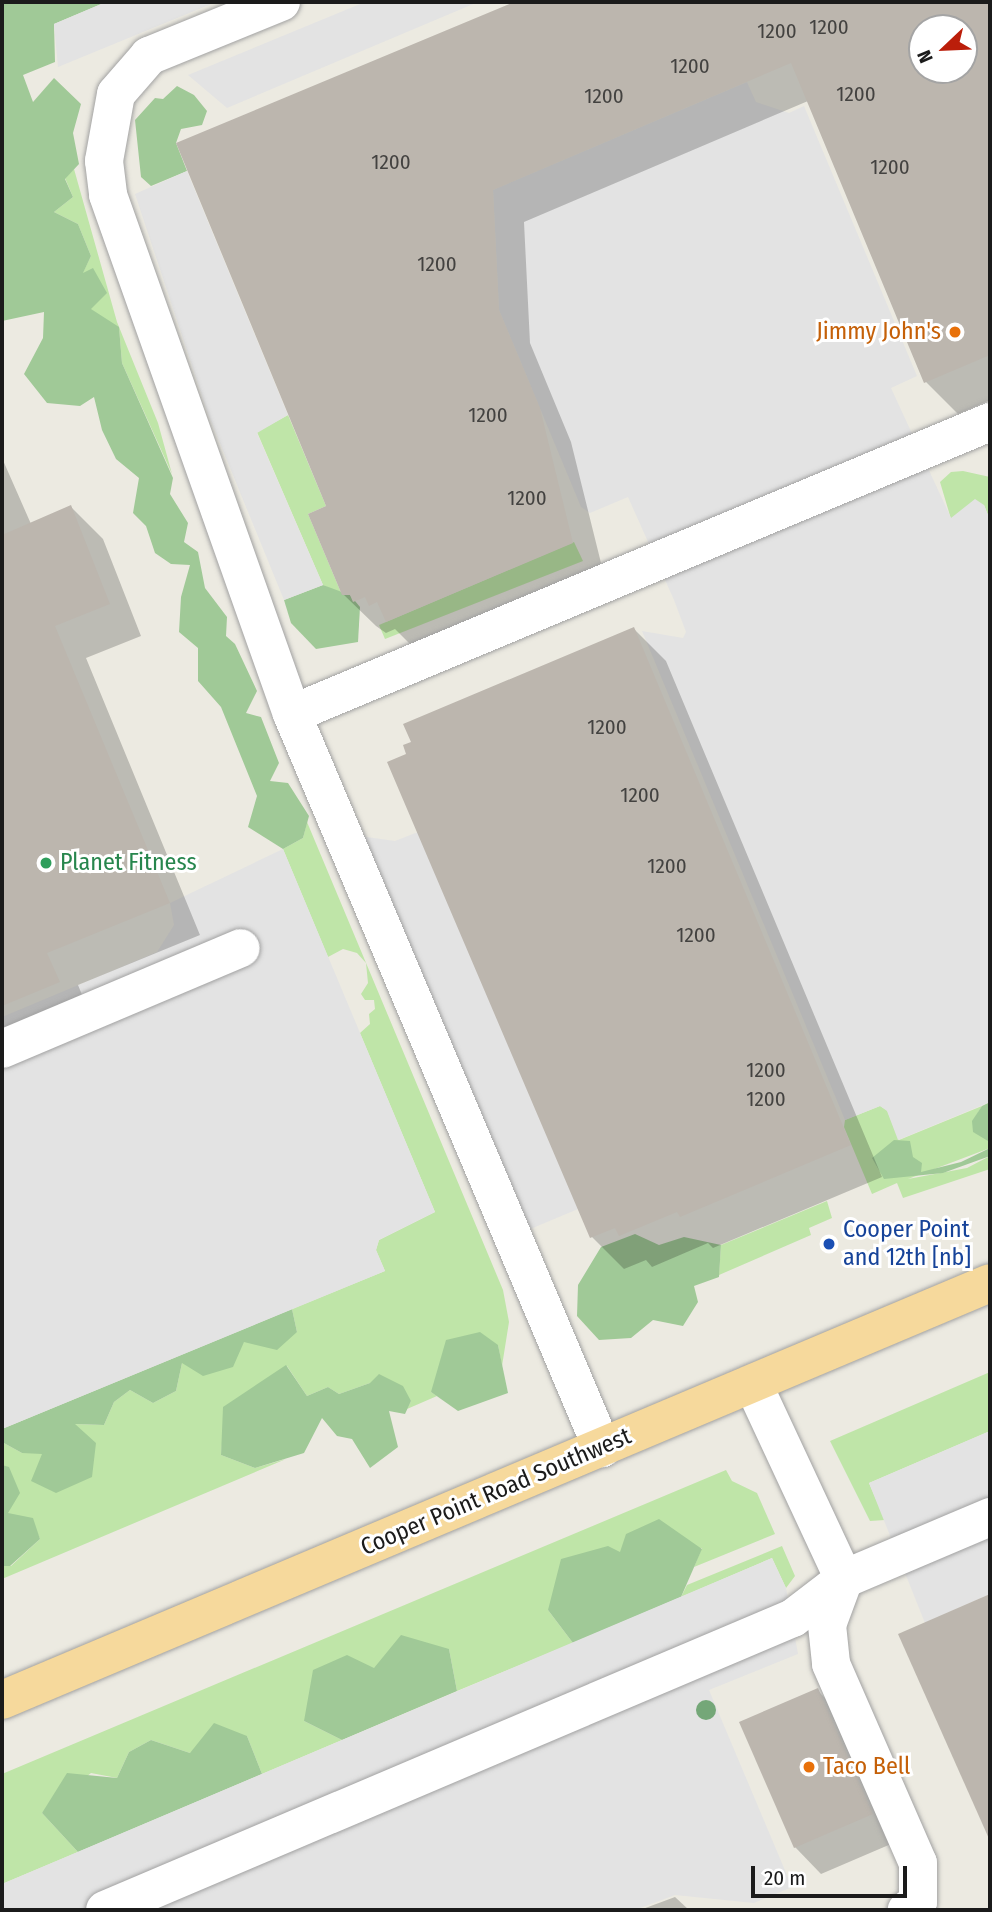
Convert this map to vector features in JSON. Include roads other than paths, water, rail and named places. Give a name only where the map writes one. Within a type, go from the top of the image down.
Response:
[{"type":"main road","name":"Cooper Point Road Southwest","points":[[2,1700],[990,1283]]},
{"type":"lane","points":[[281,2],[149,56],[116,94],[104,161],[108,195],[292,714],[602,1448]]},
{"type":"lane","points":[[292,714],[990,422]]},
{"type":"lane","points":[[2,1049],[240,948]]},
{"type":"lane","points":[[753,1384],[844,1580],[827,1625],[831,1664],[918,1863],[918,1902],[907,1910]]},
{"type":"lane","points":[[105,1910],[793,1618],[844,1580],[990,1517]]},
{"type":"place","name":"Jimmy John's","points":[[955,332]]},
{"type":"place","name":"Planet Fitness","points":[[46,863]]},
{"type":"place","name":"Cooper Point and 12th [nb]","points":[[829,1244]]},
{"type":"place","name":"Taco Bell","points":[[809,1767]]}]
